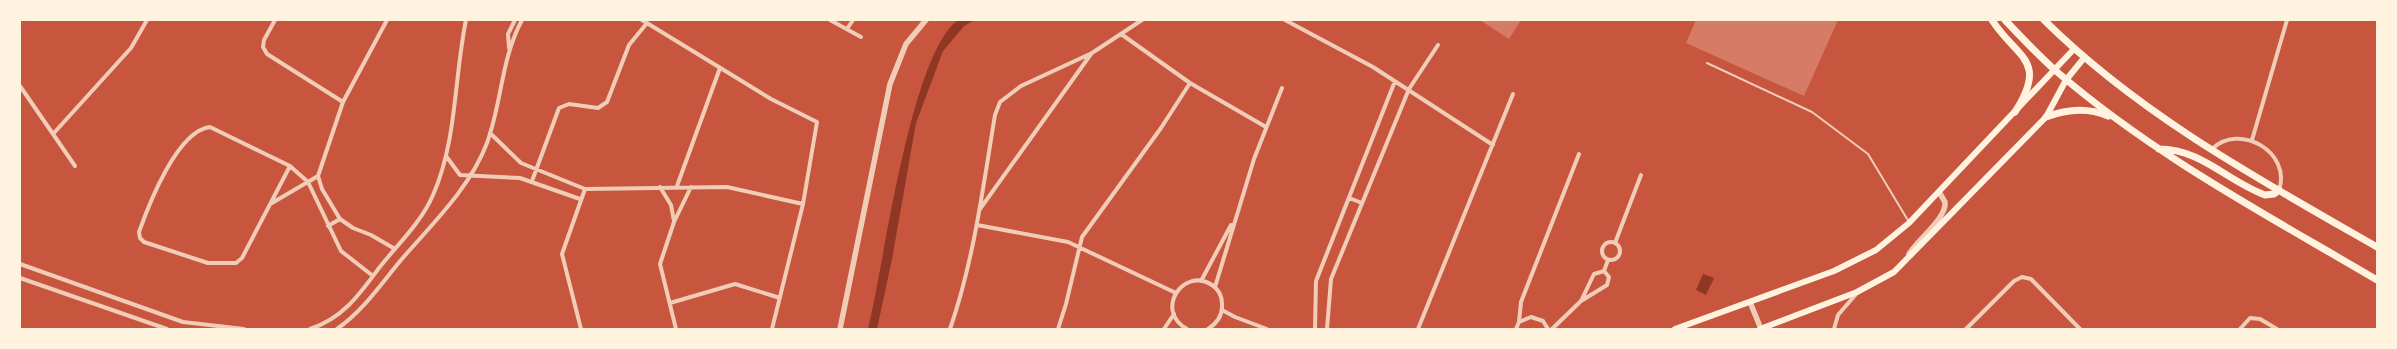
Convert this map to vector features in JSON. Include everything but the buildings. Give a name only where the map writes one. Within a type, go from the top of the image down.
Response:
[{"type":"main road","points":[[1992,20],[2022,53],[2028,69],[2028,87],[2015,112]]},
{"type":"main road","points":[[2004,20],[2066,80],[2159,149],[2377,280]]},
{"type":"main road","points":[[2044,20],[2084,58],[2123,91],[2212,149],[2377,247]]},
{"type":"main road","points":[[1675,329],[1856,262],[1876,250],[1909,223],[2074,49]]},
{"type":"main road","points":[[1761,329],[1879,282],[1907,260],[2046,117],[2066,80],[2084,58]]},
{"type":"main road","points":[[2046,117],[2072,110],[2089,110],[2106,115],[2128,127]]},
{"type":"main road","points":[[2159,149],[2176,150],[2192,155],[2265,195],[2274,194],[2280,190]]},
{"type":"street","points":[[53,134],[131,48],[147,20]]},
{"type":"street","points":[[275,20],[264,40],[263,47],[267,54],[343,102]]},
{"type":"street","points":[[387,20],[343,102],[318,176],[322,189],[340,219],[353,228],[371,235],[395,249]]},
{"type":"street","points":[[310,329],[329,322],[346,309],[418,220],[432,197],[446,156],[466,20]]},
{"type":"street","points":[[509,50],[508,34],[515,20]]},
{"type":"street","points":[[337,329],[360,311],[470,176],[478,163],[490,133],[509,50],[522,20]]},
{"type":"street","points":[[642,20],[771,99],[817,122],[803,204],[772,329]]},
{"type":"street","points":[[830,20],[861,37]]},
{"type":"street","points":[[847,29],[853,20]]},
{"type":"street","points":[[840,329],[890,84],[906,44],[926,20]]},
{"type":"street","points":[[950,329],[963,291],[977,225],[995,115],[1000,102],[1022,86],[1092,53],[1142,20]]},
{"type":"street","points":[[1285,20],[1396,81],[1493,144]]},
{"type":"street","points":[[2252,140],[2287,20]]},
{"type":"street","points":[[532,181],[559,108],[569,104],[598,108],[607,102],[629,45],[647,23]]},
{"type":"street","points":[[1121,34],[1190,83],[1266,127]]},
{"type":"street","points":[[1327,329],[1331,279],[1409,89],[1438,45]]},
{"type":"street","points":[[979,209],[1092,53]]},
{"type":"street","points":[[678,186],[720,68]]},
{"type":"street","points":[[1315,329],[1316,281],[1396,81]]},
{"type":"street","points":[[1058,329],[1066,304],[1078,245],[1091,222],[1161,128],[1190,83]]},
{"type":"street","points":[[20,86],[75,166]]},
{"type":"street","points":[[1215,287],[1227,249],[1234,219],[1266,127],[1282,88]]},
{"type":"street","points":[[1418,329],[1513,94]]},
{"type":"street","points":[[290,166],[242,258],[236,263],[208,262],[144,242],[140,238],[139,232],[152,196],[168,164],[202,128],[210,127],[290,166],[308,182],[341,251],[373,276]]},
{"type":"street","points":[[490,133],[521,163],[536,171],[585,189],[596,190],[678,186],[743,189],[803,204]]},
{"type":"street","points":[[2212,149],[2228,141],[2252,140],[2264,146],[2274,157],[2280,168],[2282,181],[2280,190]]},
{"type":"street","points":[[1516,329],[1520,322],[1521,302],[1579,154]]},
{"type":"street","points":[[446,156],[460,175],[520,178],[580,199]]},
{"type":"street","points":[[1614,243],[1641,175]]},
{"type":"street","points":[[271,203],[318,176]]},
{"type":"street","points":[[660,187],[671,205],[674,222]]},
{"type":"street","points":[[676,329],[660,264],[674,222],[691,187]]},
{"type":"street","points":[[581,329],[562,254],[580,199],[585,189]]},
{"type":"street","points":[[1907,260],[1917,242],[1944,212],[1945,202],[1939,192]]},
{"type":"street","points":[[1349,198],[1362,203]]},
{"type":"street","points":[[328,226],[340,219]]},
{"type":"street","points":[[1201,281],[1234,219]]},
{"type":"street","points":[[977,225],[1078,245],[1123,270],[1176,293]]},
{"type":"street","points":[[1608,243],[1614,243],[1620,247],[1620,254],[1615,259],[1608,260],[1603,255],[1603,248],[1608,243]]},
{"type":"street","points":[[1604,271],[1608,260]]},
{"type":"street","points":[[20,264],[183,322],[216,327],[244,329]]},
{"type":"street","points":[[1552,329],[1581,301],[1607,285],[1608,277],[1604,271]]},
{"type":"street","points":[[1581,301],[1594,274],[1604,271]]},
{"type":"street","points":[[1966,329],[2014,281],[2022,277],[2031,279],[2080,329]]},
{"type":"street","points":[[20,278],[167,329]]},
{"type":"street","points":[[1187,329],[1177,321],[1174,314],[1172,307],[1176,293],[1186,283],[1201,281],[1215,287],[1221,298],[1222,310],[1215,324],[1208,329]]},
{"type":"street","points":[[670,303],[735,284],[780,298]]},
{"type":"street","points":[[1834,329],[1838,315],[1857,292]]},
{"type":"street","points":[[1750,302],[1761,329]]},
{"type":"street","points":[[1222,310],[1235,317],[1267,329]]},
{"type":"street","points":[[1164,329],[1174,314]]},
{"type":"street","points":[[1520,322],[1531,317],[1537,317],[1543,321],[1548,329]]},
{"type":"street","points":[[2240,329],[2250,318],[2260,319],[2277,329]]},
{"type":"lane","points":[[1707,63],[1812,112],[1868,154],[1909,223]]},
{"type":"shaded area","points":[[958,20],[975,20],[964,26],[943,51],[916,123],[892,259],[877,329],[868,329],[901,164],[913,116],[926,74],[941,41]]},
{"type":"shaded area","points":[[1703,274],[1714,278],[1706,295],[1696,290]]}]
